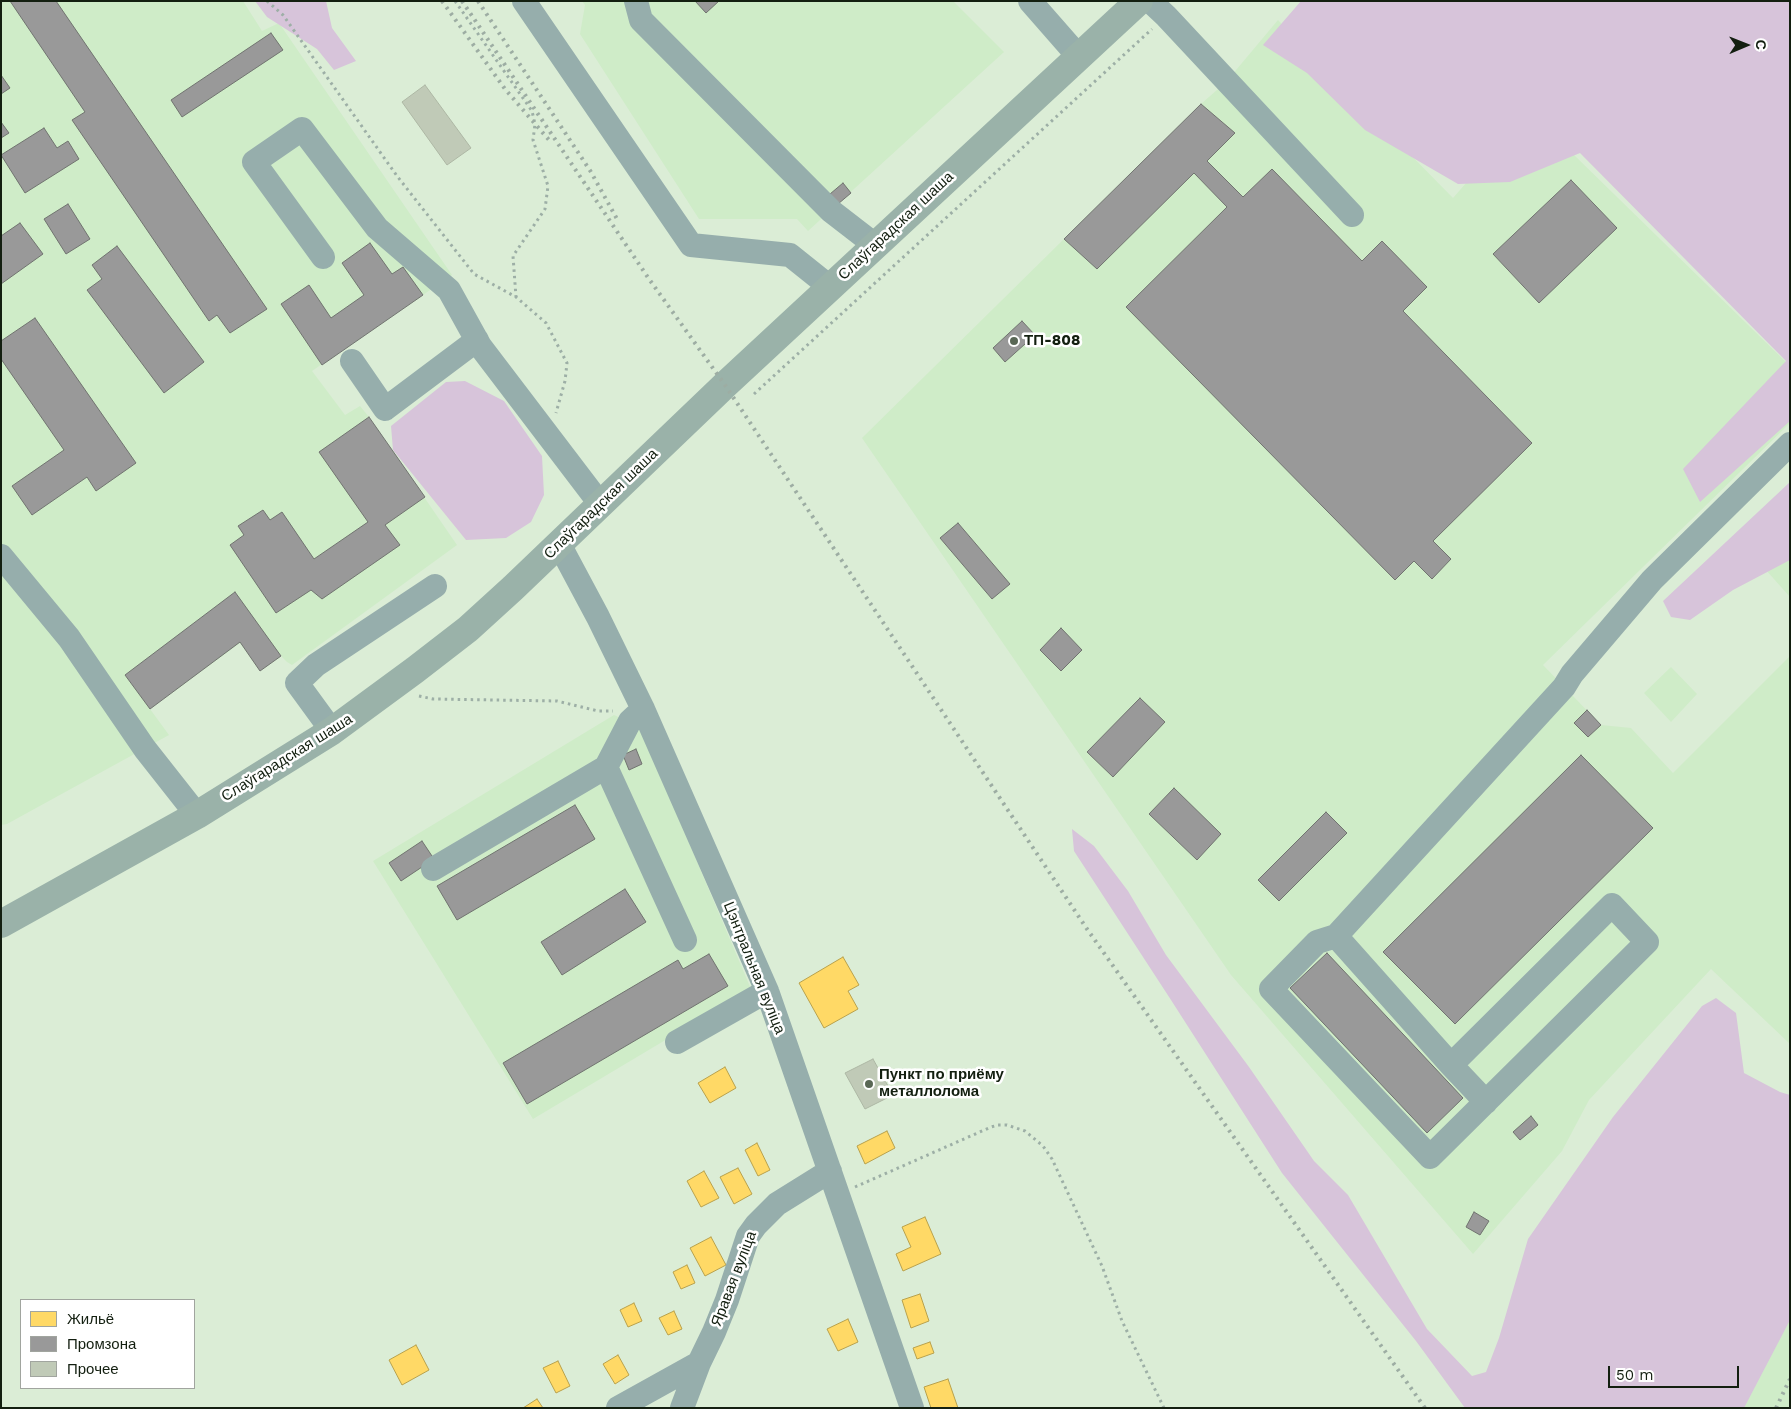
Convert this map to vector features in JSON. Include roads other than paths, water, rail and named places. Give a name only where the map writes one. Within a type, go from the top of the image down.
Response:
[{"type":"main road","name":"Слаўгарадская шаша","points":[[1,924],[197,815],[332,731],[392,688],[468,628],[601,505],[725,384],[1139,1]]},
{"type":"street","points":[[524,1],[691,244],[790,255],[830,287]]},
{"type":"street","points":[[636,1],[641,20],[832,211],[875,245]]},
{"type":"street","points":[[1030,1],[1079,57]]},
{"type":"street","points":[[1158,8],[1352,215]]},
{"type":"street","points":[[323,257],[254,162],[302,129],[377,228],[449,290],[477,340],[601,505]]},
{"type":"street","points":[[352,361],[385,409],[477,340]]},
{"type":"street","points":[[1451,1065],[1612,905],[1647,942],[1430,1157],[1271,988],[1317,942],[1336,936],[1564,687],[1572,674],[1652,580],[1790,444]]},
{"type":"street","name":"Цэнтральная вуліца","points":[[559,544],[598,617],[643,709],[767,992],[912,1408]]},
{"type":"street","points":[[1,556],[69,638],[145,748],[197,815]]},
{"type":"street","points":[[332,731],[296,683],[316,665],[436,586]]},
{"type":"street","points":[[432,869],[606,767],[630,721],[643,709]]},
{"type":"street","points":[[606,767],[685,940]]},
{"type":"street","points":[[1336,936],[1486,1102]]},
{"type":"street","points":[[677,1042],[767,992]]},
{"type":"street","name":"Яравая вуліца","points":[[682,1408],[699,1363],[714,1332],[748,1236],[777,1204],[830,1171]]},
{"type":"street","points":[[618,1408],[699,1363]]},
{"type":"railway","points":[[442,1],[505,89],[549,140]]},
{"type":"railway","points":[[462,1],[649,279],[725,385],[1087,929],[1425,1408]]},
{"type":"railway","points":[[478,1],[591,172],[617,219]]},
{"type":"railway","points":[[1776,1408],[1790,1379]]},
{"type":"place","name":"ТП-808","points":[[1014,341]]},
{"type":"place","name":"Пункт по приёму металлолома","points":[[869,1084]]}]
